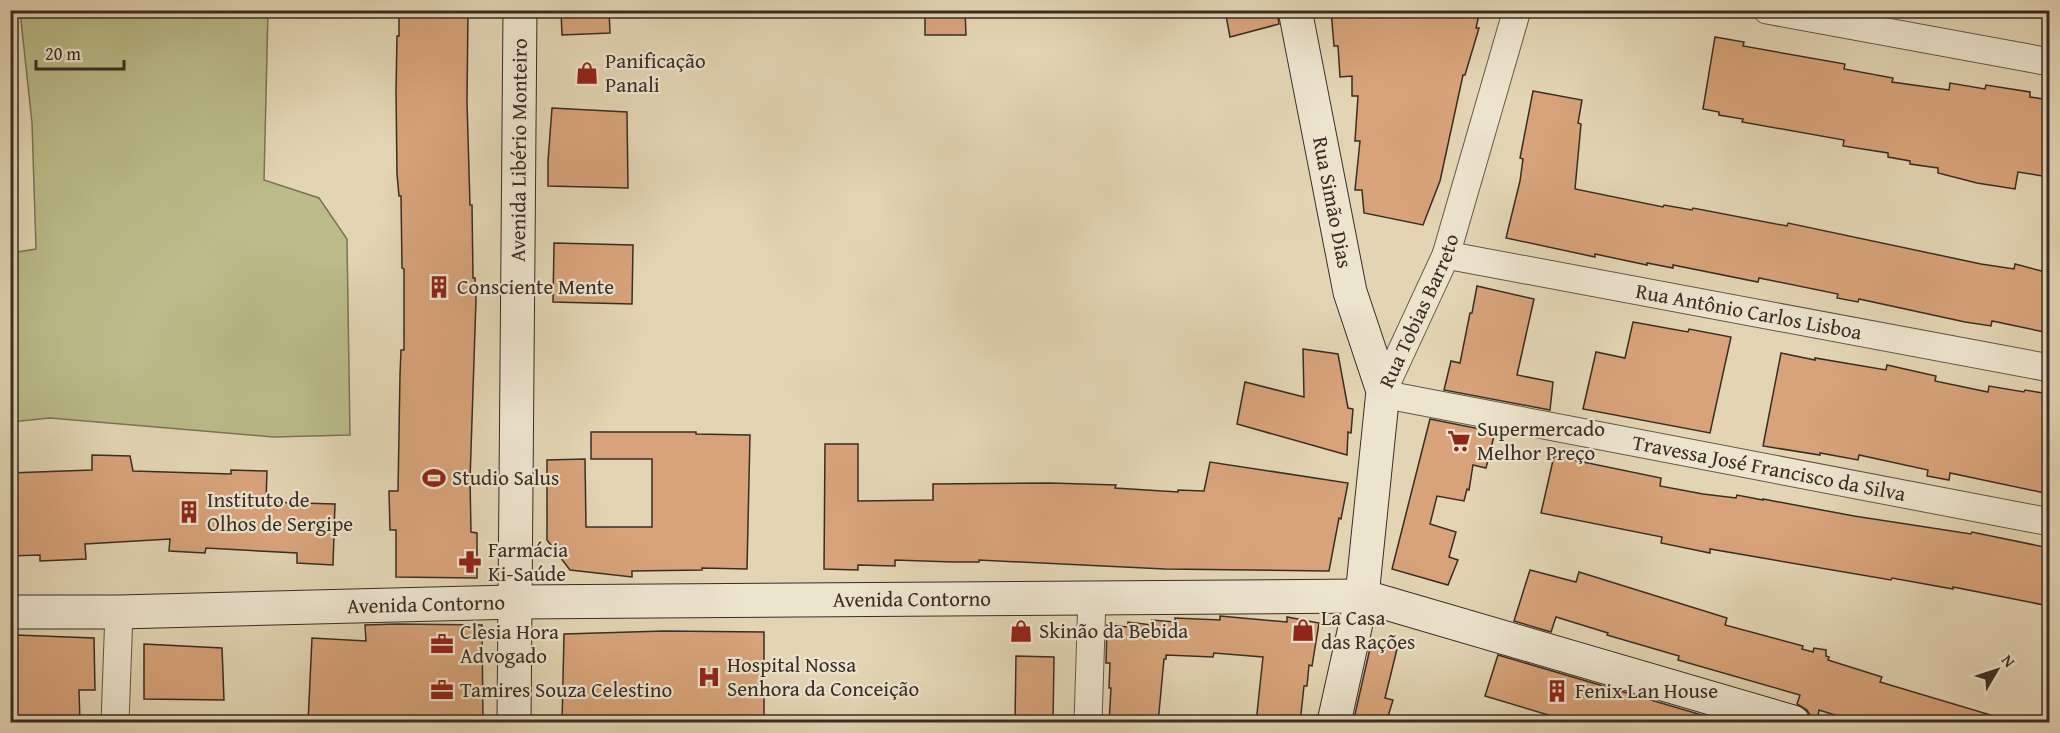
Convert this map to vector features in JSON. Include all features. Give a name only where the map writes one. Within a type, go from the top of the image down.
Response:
[{"type":"main road","name":"Avenida Libério Monteiro","points":[[514,723],[520,10]]},
{"type":"main road","name":"Rua Simão Dias","points":[[1295,10],[1350,292],[1383,392]]},
{"type":"main road","name":"Rua Tobias Barreto","points":[[1334,723],[1362,596],[1383,392]]},
{"type":"main road","name":"Avenida Contorno","points":[[10,612],[119,612],[515,602],[1362,596],[1793,723]]},
{"type":"street","name":"Rua Tobias Barreto","points":[[1383,392],[1446,255],[1517,10]]},
{"type":"street","points":[[1767,10],[2049,62]]},
{"type":"street","name":"Rua Antônio Carlos Lisboa","points":[[1446,255],[2049,368]]},
{"type":"street","name":"Travessa José Francisco da Silva","points":[[1383,392],[2049,522]]},
{"type":"street","points":[[1088,723],[1092,598]]},
{"type":"street","points":[[115,723],[119,612]]},
{"type":"green space","points":[[20,11],[268,11],[264,180],[319,198],[347,239],[350,435],[274,437],[50,418],[11,422],[11,253],[36,249],[32,123]]},
{"type":"building","points":[[399,10],[468,10],[467,102],[473,278],[475,278],[476,300],[470,480],[471,532],[477,533],[477,578],[396,577],[396,530],[390,530],[389,491],[398,491],[401,350],[404,350],[404,269],[402,268],[401,196],[399,196],[397,174],[396,91]]},
{"type":"building","points":[[561,10],[609,10],[610,33],[562,35]]},
{"type":"building","points":[[925,10],[965,10],[966,35],[925,35]]},
{"type":"building","points":[[1225,10],[1277,10],[1279,24],[1230,37]]},
{"type":"building","points":[[1331,10],[1480,10],[1476,28],[1479,28],[1465,75],[1463,75],[1440,181],[1423,225],[1364,213],[1362,190],[1355,190],[1360,141],[1355,141],[1358,96],[1352,96],[1352,76],[1340,77],[1338,46],[1334,46]]},
{"type":"building","points":[[1715,37],[1744,42],[1743,46],[1845,64],[1844,69],[1893,78],[1892,82],[1949,90],[1950,83],[1985,89],[1986,85],[2030,92],[2030,97],[2049,100],[2049,177],[2018,172],[2015,189],[1977,183],[1938,173],[1938,168],[1910,164],[1910,161],[1888,157],[1888,153],[1843,146],[1844,140],[1742,122],[1743,119],[1719,115],[1719,112],[1703,109]]},
{"type":"building","points":[[1533,91],[1582,100],[1578,123],[1581,124],[1575,189],[1663,207],[1664,205],[1692,210],[1693,208],[1787,226],[1788,223],[1981,264],[2014,269],[2015,264],[2049,273],[2049,333],[1992,321],[1991,326],[1965,322],[1859,299],[1858,302],[1837,298],[1838,294],[1759,278],[1758,282],[1673,265],[1673,268],[1647,263],[1647,265],[1595,254],[1595,257],[1506,238],[1520,181],[1523,159],[1520,158]]},
{"type":"building","points":[[552,108],[627,112],[628,188],[548,186]]},
{"type":"building","points":[[554,243],[633,245],[632,304],[553,302]]},
{"type":"building","points":[[1477,286],[1534,299],[1517,375],[1553,382],[1550,410],[1444,390],[1451,361],[1460,363]]},
{"type":"building","points":[[1633,322],[1731,337],[1710,433],[1583,409],[1596,352],[1625,358]]},
{"type":"building","points":[[1303,349],[1338,354],[1348,408],[1353,409],[1351,433],[1348,432],[1347,455],[1237,424],[1245,382],[1304,397]]},
{"type":"building","points":[[1781,353],[1886,370],[1887,365],[1936,376],[1935,381],[1988,392],[1989,386],[2049,394],[2049,469],[2045,493],[1950,473],[1949,480],[1927,476],[1928,470],[1859,455],[1858,460],[1763,446]]},
{"type":"building","points":[[1430,419],[1495,432],[1486,468],[1473,465],[1469,490],[1467,489],[1464,501],[1437,496],[1430,524],[1456,532],[1449,557],[1458,560],[1448,585],[1392,569]]},
{"type":"building","points":[[591,432],[696,432],[696,434],[750,435],[747,569],[632,571],[632,577],[570,570],[547,540],[547,460],[585,459],[586,527],[652,527],[652,459],[591,459]]},
{"type":"building","points":[[825,444],[858,444],[858,501],[933,500],[933,484],[1050,483],[1116,485],[1115,488],[1178,492],[1178,490],[1204,491],[1210,462],[1348,483],[1329,571],[1165,569],[979,560],[979,562],[953,562],[895,560],[895,566],[858,565],[858,570],[824,569]]},
{"type":"building","points":[[92,455],[130,456],[133,471],[231,474],[231,470],[267,471],[266,502],[335,504],[333,565],[297,563],[297,553],[206,548],[205,553],[169,551],[170,539],[85,544],[86,559],[40,561],[40,555],[10,556],[10,473],[92,470]]},
{"type":"building","points":[[1554,456],[1661,478],[1660,486],[1703,494],[1736,498],[1737,495],[1763,499],[1854,516],[1971,534],[1972,532],[2049,548],[2049,606],[1953,587],[1953,589],[1892,578],[1891,580],[1710,549],[1710,553],[1661,543],[1662,537],[1541,513]]},
{"type":"building","points":[[1530,570],[1576,582],[1579,572],[1727,618],[1725,625],[1803,646],[1802,649],[1813,652],[1814,648],[1826,650],[1828,660],[1882,677],[1880,682],[1994,716],[1994,723],[1860,723],[1819,710],[1817,723],[1811,723],[1807,710],[1797,704],[1800,695],[1678,660],[1679,656],[1556,617],[1551,632],[1514,621]]},
{"type":"building","points":[[1220,616],[1287,622],[1287,617],[1319,623],[1312,666],[1309,665],[1307,686],[1304,686],[1300,723],[1256,723],[1263,657],[1214,653],[1213,657],[1166,655],[1158,723],[1109,723],[1111,688],[1109,688],[1110,663],[1106,663],[1107,625],[1128,627],[1128,622],[1152,625],[1152,620],[1175,622],[1175,618],[1220,620]]},
{"type":"building","points":[[365,625],[482,625],[483,723],[404,723],[404,719],[356,721],[356,723],[308,723],[312,638],[366,641]]},
{"type":"building","points":[[664,631],[764,632],[764,723],[562,723],[564,634]]},
{"type":"building","points":[[15,635],[94,638],[95,690],[79,690],[80,723],[16,723]]},
{"type":"building","points":[[144,644],[222,648],[224,700],[144,699]]},
{"type":"building","points":[[1371,644],[1397,649],[1385,698],[1393,700],[1386,723],[1353,723]]},
{"type":"building","points":[[1498,655],[1712,718],[1711,723],[1575,723],[1485,696]]},
{"type":"building","points":[[1016,656],[1054,657],[1053,723],[1015,723]]},
{"type":"place","name":"Panificação Panali","points":[[587,73]]},
{"type":"place","name":"Consciente Mente","points":[[439,287]]},
{"type":"place","name":"Supermercado Melhor Preço","points":[[1459,441]]},
{"type":"place","name":"Studio Salus","points":[[434,478]]},
{"type":"place","name":"Instituto de Olhos de Sergipe","points":[[189,512]]},
{"type":"place","name":"Farmácia Ki-Saúde","points":[[470,562]]},
{"type":"place","name":"La Casa das Rações","points":[[1303,630]]},
{"type":"place","name":"Skinão da Bebida","points":[[1021,631]]},
{"type":"place","name":"Clesia Hora Advogado","points":[[442,644]]},
{"type":"place","name":"Hospital Nossa Senhora da Conceição","points":[[709,677]]},
{"type":"place","name":"Tamires Souza Celestino","points":[[442,690]]},
{"type":"place","name":"Fenix Lan House","points":[[1557,691]]}]
